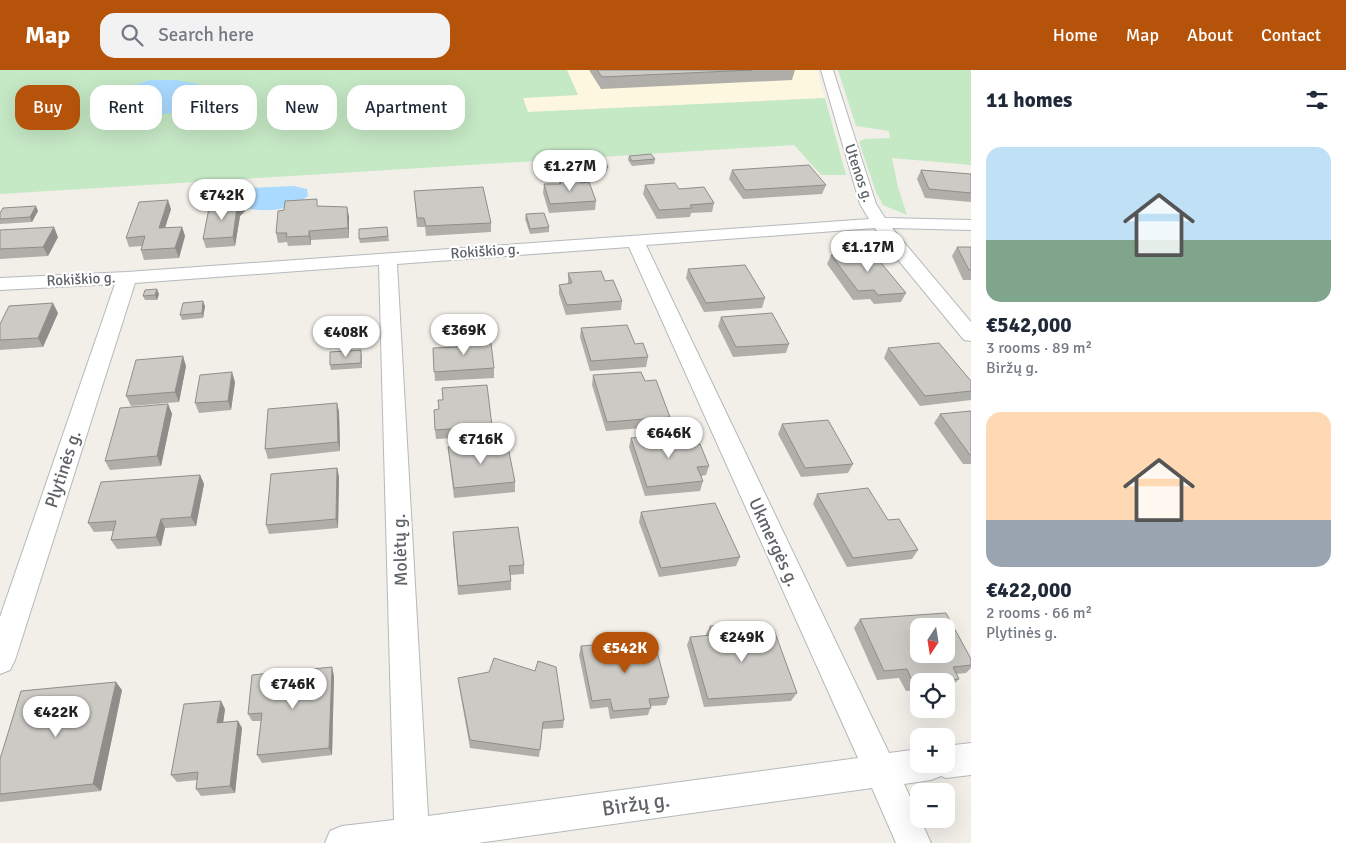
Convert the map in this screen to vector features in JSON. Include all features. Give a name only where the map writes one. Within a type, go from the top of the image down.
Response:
[{"type":"street","name":"Utenos g.","points":[[827,70],[862,188],[879,223],[890,240],[971,334]]},
{"type":"street","name":"Rokiškio g.","points":[[0,284],[127,278],[879,223],[971,225]]},
{"type":"street","name":"Ukmergės g.","points":[[635,241],[914,843]]},
{"type":"street","name":"Molėtų g.","points":[[388,258],[412,839]]},
{"type":"street","name":"Plytinės g.","points":[[0,660],[127,278]]},
{"type":"street","points":[[955,761],[971,759]]},
{"type":"street","name":"Biržų g.","points":[[342,843],[412,839],[910,766]]},
{"type":"shaded area","points":[[567,70],[817,70],[825,98],[528,112],[523,98],[578,95]]},
{"type":"green space","points":[[0,70],[567,70],[578,95],[523,98],[528,112],[825,98],[846,175],[821,175],[794,145],[0,194]]},
{"type":"green space","points":[[838,70],[971,70],[971,165],[892,158],[898,187],[907,215],[883,205],[876,192],[859,142],[864,139],[890,138],[889,131],[856,126]]},
{"type":"water","points":[[150,80],[176,80],[197,85],[172,85],[172,112],[162,114],[162,85],[134,85]]},
{"type":"water","points":[[294,186],[307,189],[308,196],[292,206],[263,210],[244,208],[235,205],[233,201],[241,190],[248,188]]},
{"type":"building","points":[[597,70],[752,70],[602,77]]},
{"type":"building","points":[[651,154],[655,159],[632,161],[629,156]]},
{"type":"building","points":[[603,158],[608,167],[597,168],[592,159]]},
{"type":"building","points":[[809,165],[826,185],[745,190],[732,170]]},
{"type":"building","points":[[921,170],[971,174],[971,193],[929,189]]},
{"type":"building","points":[[578,178],[580,183],[589,182],[596,201],[550,204],[544,184],[561,184],[559,179]]},
{"type":"building","points":[[675,183],[679,189],[704,187],[714,203],[690,205],[692,208],[659,210],[645,185]]},
{"type":"building","points":[[483,187],[491,223],[426,226],[424,218],[417,218],[414,191]]},
{"type":"building","points":[[228,199],[242,202],[237,207],[233,237],[203,239],[209,208],[219,207]]},
{"type":"building","points":[[317,199],[317,206],[347,207],[348,228],[309,231],[309,236],[286,237],[287,233],[276,233],[278,211],[284,210],[285,201]]},
{"type":"building","points":[[168,200],[159,228],[182,227],[175,248],[141,250],[145,236],[126,238],[139,202]]},
{"type":"building","points":[[36,206],[30,217],[0,219],[0,213],[3,208]]},
{"type":"building","points":[[544,213],[549,227],[530,229],[526,214]]},
{"type":"building","points":[[54,227],[43,247],[0,249],[0,230]]},
{"type":"building","points":[[387,227],[388,236],[359,239],[359,229]]},
{"type":"building","points":[[957,247],[971,247],[971,270],[969,270]]},
{"type":"building","points":[[847,252],[872,252],[906,293],[878,295],[874,290],[858,291],[831,255],[849,254]]},
{"type":"building","points":[[745,265],[765,298],[706,303],[688,269]]},
{"type":"building","points":[[601,271],[605,281],[613,280],[622,301],[567,305],[559,285],[572,283],[568,273]]},
{"type":"building","points":[[157,289],[155,295],[143,296],[145,290]]},
{"type":"building","points":[[203,301],[202,313],[180,315],[183,303]]},
{"type":"building","points":[[53,303],[38,338],[0,340],[0,324],[9,306]]},
{"type":"building","points":[[772,313],[789,344],[736,347],[721,317]]},
{"type":"building","points":[[627,325],[635,344],[643,343],[648,357],[591,361],[581,328]]},
{"type":"building","points":[[479,335],[480,344],[491,343],[494,368],[434,372],[433,348],[457,347],[456,336]]},
{"type":"building","points":[[939,343],[971,381],[971,391],[925,396],[888,348]]},
{"type":"building","points":[[361,350],[361,363],[330,365],[330,352]]},
{"type":"building","points":[[183,356],[175,392],[126,396],[136,360]]},
{"type":"building","points":[[232,372],[228,401],[195,403],[200,375]]},
{"type":"building","points":[[641,372],[645,381],[656,380],[670,417],[607,422],[593,375]]},
{"type":"building","points":[[487,385],[492,426],[435,430],[434,410],[439,409],[438,400],[443,400],[442,388]]},
{"type":"building","points":[[337,403],[338,442],[265,449],[268,409]]},
{"type":"building","points":[[168,404],[157,456],[105,461],[120,408]]},
{"type":"building","points":[[971,411],[971,455],[970,455],[940,414]]},
{"type":"building","points":[[828,420],[853,464],[805,468],[782,424]]},
{"type":"building","points":[[686,433],[691,445],[700,444],[709,466],[697,467],[703,481],[647,487],[631,438]]},
{"type":"building","points":[[507,442],[515,482],[454,488],[448,447]]},
{"type":"building","points":[[337,468],[336,519],[266,525],[271,474]]},
{"type":"building","points":[[200,475],[191,517],[161,519],[156,537],[111,540],[116,521],[88,523],[101,482]]},
{"type":"building","points":[[868,488],[888,520],[899,519],[918,550],[853,558],[817,494]]},
{"type":"building","points":[[715,503],[740,557],[661,568],[641,512]]},
{"type":"building","points":[[518,527],[524,565],[509,566],[511,581],[458,586],[453,532]]},
{"type":"building","points":[[946,613],[949,618],[910,618],[910,663],[955,663],[955,630],[971,659],[971,665],[953,667],[959,679],[955,679],[955,673],[910,673],[910,676],[907,669],[884,671],[860,619]]},
{"type":"building","points":[[747,623],[750,632],[774,630],[797,693],[708,699],[690,637],[712,635],[710,626]]},
{"type":"building","points":[[654,640],[669,697],[649,699],[651,708],[613,711],[610,699],[592,701],[581,646]]},
{"type":"building","points":[[494,658],[535,671],[538,661],[556,667],[564,720],[543,722],[540,750],[470,740],[458,678],[489,672]]},
{"type":"building","points":[[332,667],[329,748],[257,755],[262,713],[248,714],[252,675]]},
{"type":"building","points":[[116,682],[93,784],[0,794],[0,759],[21,691]]},
{"type":"building","points":[[221,701],[217,723],[238,721],[230,786],[196,789],[198,772],[171,775],[184,704]]}]
